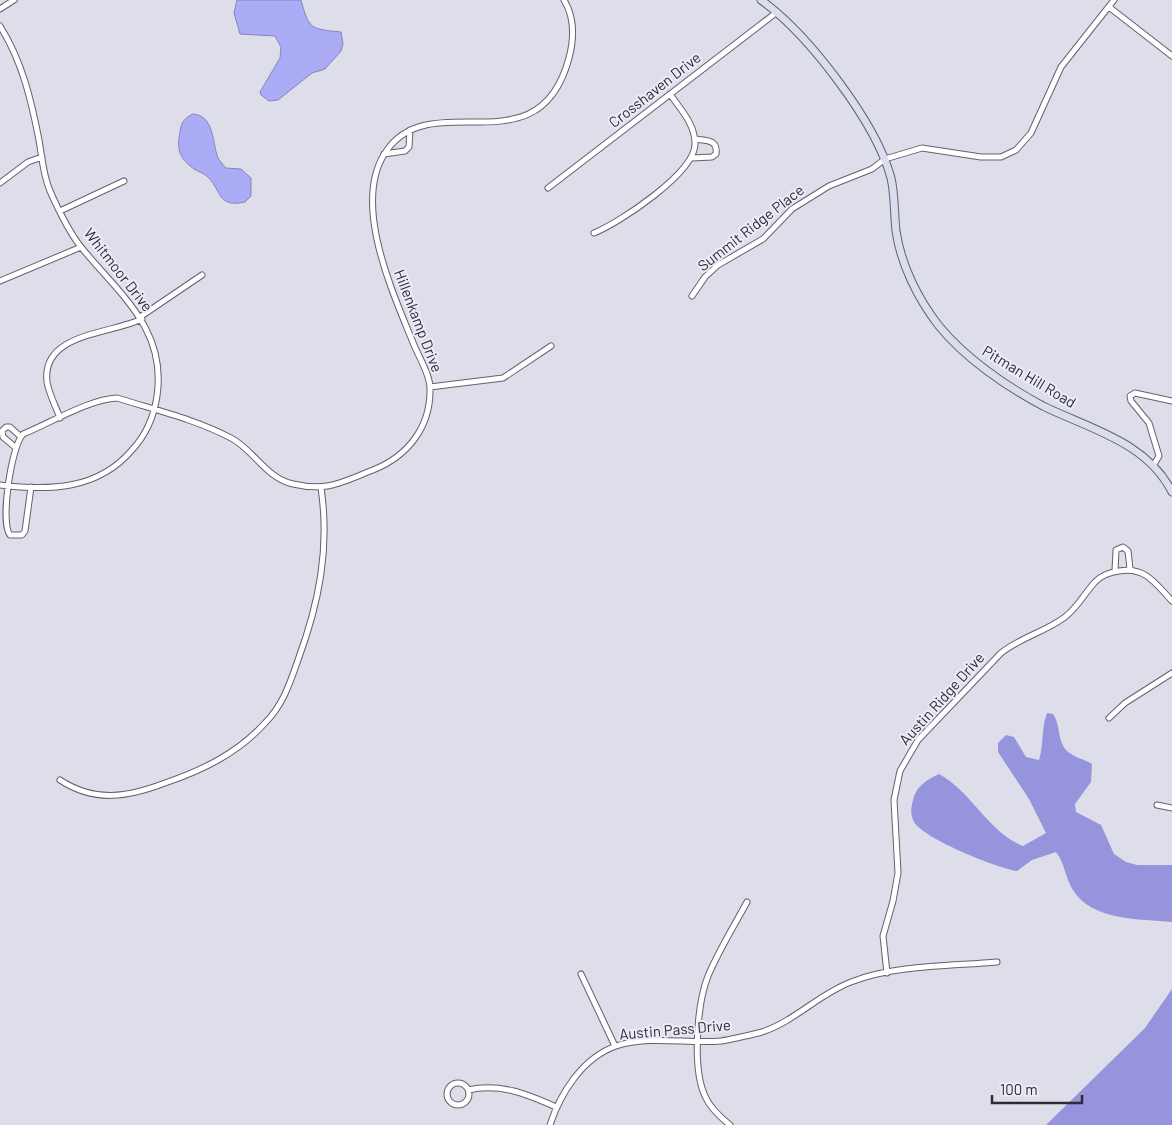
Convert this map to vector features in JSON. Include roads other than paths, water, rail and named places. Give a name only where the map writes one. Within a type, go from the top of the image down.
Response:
[{"type":"street","points":[[0,9],[14,0]]},
{"type":"street","name":"Hillenkamp Drive","points":[[21,437],[94,401],[117,398],[209,427],[230,437],[238,442],[272,474],[289,483],[322,488],[384,466],[408,449],[416,439],[426,418],[430,387],[378,248],[373,218],[374,194],[380,162],[394,142],[410,130],[439,123],[511,120],[528,115],[543,107],[558,90],[573,45],[572,21],[564,0]]},
{"type":"street","name":"Pitman Hill Road","points":[[762,0],[802,37],[852,100],[885,159],[891,180],[898,245],[915,291],[940,327],[978,365],[1041,404],[1128,444],[1153,466],[1167,482],[1172,492]]},
{"type":"street","name":"Summit Ridge Place","points":[[692,296],[705,277],[718,265],[763,239],[792,209],[829,186],[872,168],[885,159],[922,148],[981,157],[1001,157],[1016,150],[1031,133],[1061,67],[1114,0]]},
{"type":"street","points":[[1109,7],[1172,56]]},
{"type":"street","name":"Crosshaven Drive","points":[[548,188],[777,12]]},
{"type":"street","name":"Whitmoor Drive","points":[[0,26],[26,82],[47,184],[81,247],[141,318],[159,363],[154,410],[142,439],[105,474],[75,486],[31,487],[0,485]]},
{"type":"street","points":[[594,233],[612,226],[680,175],[692,158],[695,139],[693,127],[670,94]]},
{"type":"street","points":[[384,154],[404,151],[409,147],[410,130]]},
{"type":"street","points":[[692,158],[712,157],[716,154],[717,148],[709,140],[695,139]]},
{"type":"street","points":[[0,183],[28,162],[42,157]]},
{"type":"street","points":[[60,211],[124,181]]},
{"type":"street","points":[[0,282],[81,247]]},
{"type":"street","points":[[60,418],[47,381],[49,365],[57,352],[67,342],[128,326],[202,275]]},
{"type":"street","points":[[430,387],[503,378],[551,346]]},
{"type":"street","points":[[1153,466],[1159,456],[1149,423],[1131,401],[1130,396],[1135,393],[1172,401]]},
{"type":"street","points":[[15,447],[3,437],[2,431],[6,426],[10,427],[21,437],[15,447],[8,486],[4,526],[10,535],[15,536],[26,532],[31,487]]},
{"type":"street","points":[[60,780],[76,791],[102,795],[126,794],[150,789],[190,774],[225,757],[266,723],[281,704],[314,614],[322,579],[326,520],[322,488]]},
{"type":"street","points":[[1115,571],[1116,550],[1123,547],[1128,550],[1130,568],[1147,575],[1172,601]]},
{"type":"street","name":"Austin Ridge Drive","points":[[886,973],[883,936],[893,901],[898,873],[895,788],[904,761],[918,740],[1001,653],[1015,642],[1054,625],[1071,613],[1095,583],[1108,572],[1130,568]]},
{"type":"street","points":[[1109,718],[1125,703],[1172,673]]},
{"type":"street","points":[[1157,806],[1172,808]]},
{"type":"street","points":[[730,1125],[716,1113],[705,1096],[699,1074],[698,1040],[701,1004],[708,978],[747,902]]},
{"type":"street","name":"Austin Pass Drive","points":[[550,1125],[556,1107],[580,1071],[615,1046],[637,1042],[721,1041],[762,1032],[798,1014],[851,982],[886,973],[997,962]]},
{"type":"street","points":[[581,974],[615,1046]]},
{"type":"street","points":[[456,1083],[463,1084],[468,1090],[468,1099],[463,1105],[455,1105],[447,1097],[448,1090],[456,1083]]},
{"type":"street","points":[[468,1090],[502,1088],[514,1090],[556,1107]]}]
